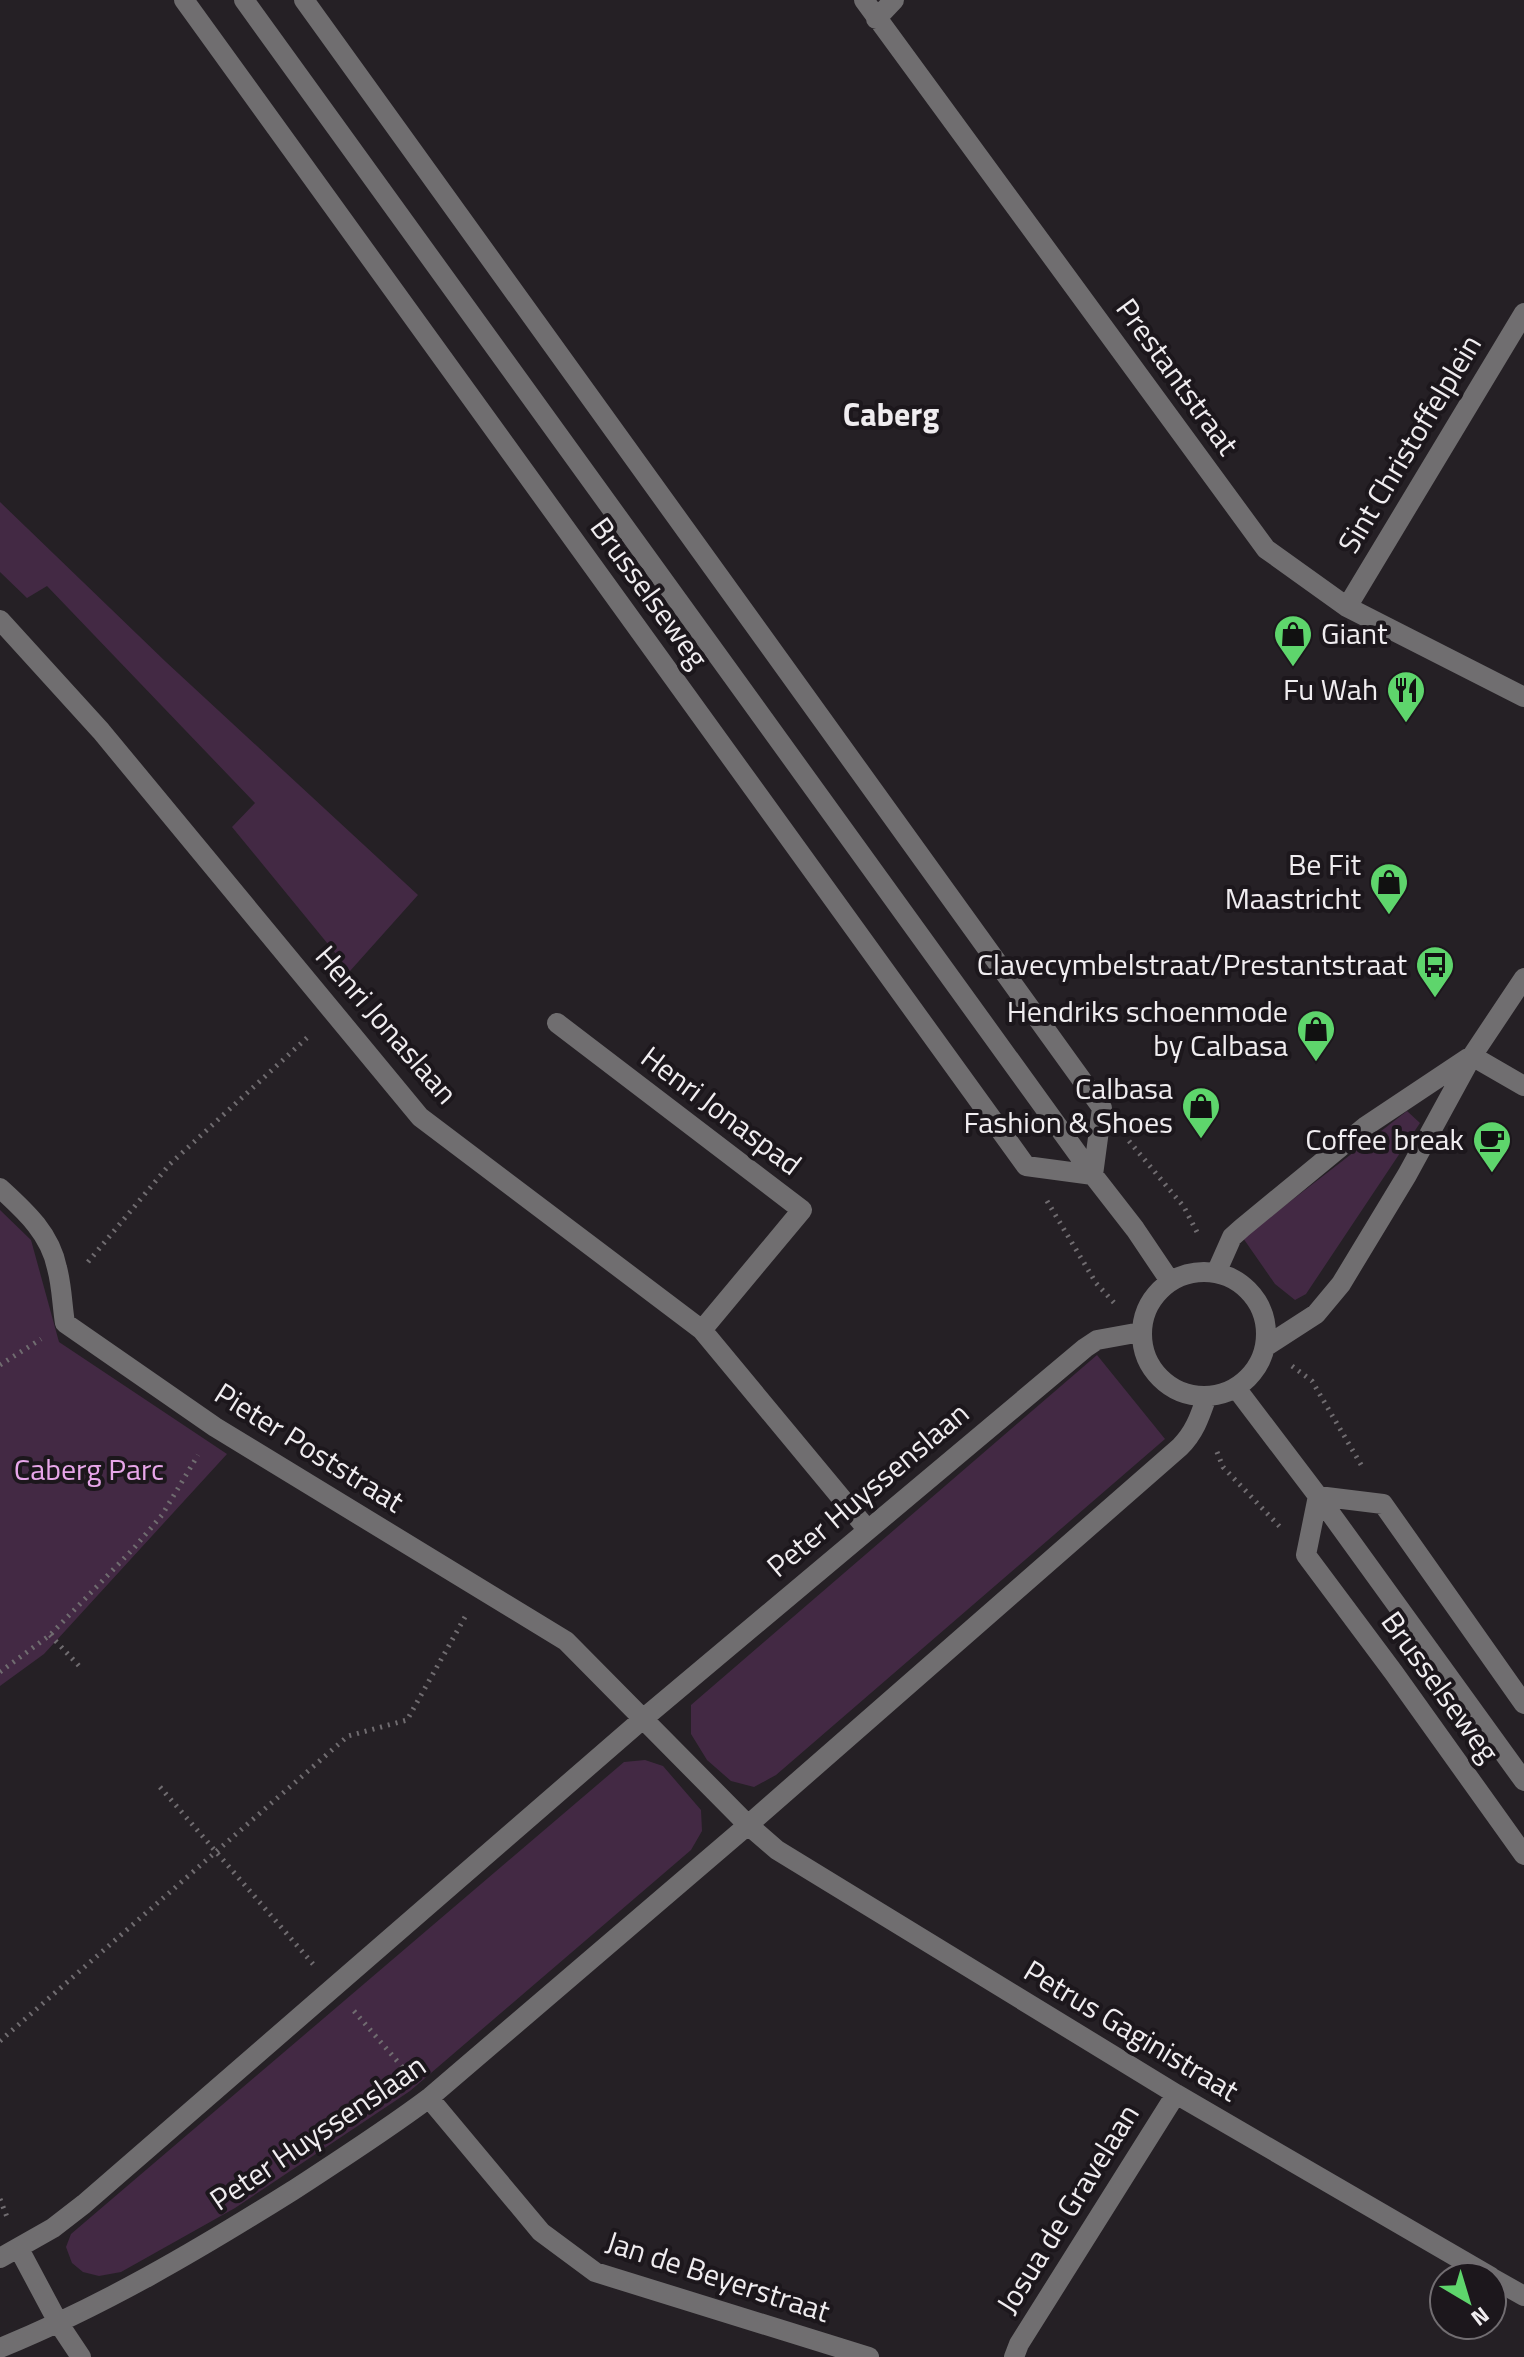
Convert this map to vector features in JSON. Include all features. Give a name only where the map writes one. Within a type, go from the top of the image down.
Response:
[{"type":"street","name":"Brusselseweg","points":[[184,0],[1026,1166]]},
{"type":"street","name":"Brusselseweg","points":[[244,0],[1170,1281]]},
{"type":"street","points":[[304,0],[1102,1108],[1093,1175],[1026,1166]]},
{"type":"street","name":"Prestantstraat","points":[[864,0],[1266,549],[1347,607],[1524,697]]},
{"type":"street","points":[[876,19],[894,0]]},
{"type":"street","name":"Sint Christoffelplein","points":[[1347,607],[1524,313]]},
{"type":"street","name":"Henri Jonaslaan","points":[[0,620],[101,731],[420,1117],[702,1330],[867,1529]]},
{"type":"street","points":[[1265,1347],[1316,1314],[1341,1284],[1407,1175],[1472,1056],[1524,978]]},
{"type":"street","name":"Henri Jonaspad","points":[[557,1023],[802,1210],[702,1330]]},
{"type":"street","points":[[1472,1056],[1524,1086]]},
{"type":"street","points":[[1216,1273],[1232,1237],[1242,1228],[1366,1126],[1472,1056]]},
{"type":"street","points":[[0,1188],[35,1221],[45,1237],[57,1264],[65,1323]]},
{"type":"street","points":[[1201,1271],[1216,1273],[1235,1279],[1250,1292],[1261,1308],[1266,1327],[1265,1347],[1255,1370],[1236,1388],[1207,1396],[1190,1395],[1160,1379],[1143,1349],[1141,1332],[1149,1303],[1170,1281],[1201,1271]]},
{"type":"street","name":"Pieter Poststraat","points":[[65,1323],[215,1427],[566,1641],[644,1718]]},
{"type":"street","name":"Peter Huyssenslaan","points":[[9,2253],[53,2228],[84,2204],[644,1718],[1085,1348],[1097,1340],[1141,1332]]},
{"type":"street","name":"Brusselseweg","points":[[1236,1388],[1524,1781]]},
{"type":"street","name":"Peter Huyssenslaan","points":[[0,2348],[102,2303],[233,2228],[388,2129],[429,2098],[748,1825],[1180,1447],[1191,1436],[1207,1396]]},
{"type":"street","points":[[1306,1555],[1318,1496],[1383,1504]]},
{"type":"street","name":"Brusselseweg","points":[[1383,1504],[1524,1704]]},
{"type":"street","name":"Brusselseweg","points":[[1306,1555],[1524,1855]]},
{"type":"street","points":[[644,1718],[748,1825]]},
{"type":"street","name":"Petrus Gaginistraat","points":[[748,1825],[777,1850],[1176,2094],[1464,2261]]},
{"type":"street","name":"Josua de Gravelaan","points":[[1014,2357],[1019,2344],[1176,2094]]},
{"type":"street","name":"Jan de Beyerstraat","points":[[429,2098],[541,2232],[595,2272],[869,2357]]},
{"type":"street","points":[[9,2253],[81,2357]]},
{"type":"path","points":[[61,1287],[79,1273],[170,1164],[334,1013]]},
{"type":"path","points":[[1102,1108],[1184,1207],[1216,1273]]},
{"type":"path","points":[[1026,1166],[1096,1283],[1141,1332]]},
{"type":"path","points":[[0,1365],[65,1323]]},
{"type":"path","points":[[1265,1347],[1312,1381],[1383,1504]]},
{"type":"path","points":[[1207,1396],[1217,1452],[1223,1467],[1306,1555]]},
{"type":"path","points":[[0,1672],[50,1635],[134,1548],[162,1515],[215,1427]]},
{"type":"path","points":[[0,2041],[348,1736],[407,1720],[481,1588]]},
{"type":"path","points":[[50,1635],[81,1668]]},
{"type":"path","points":[[160,1787],[429,2098]]},
{"type":"green space","points":[[0,502],[166,662],[418,895],[350,971],[232,827],[255,803],[47,586],[27,598],[0,572]]},
{"type":"green space","points":[[1407,1111],[1420,1123],[1306,1294],[1295,1300],[1275,1284],[1243,1238]]},
{"type":"green space","name":"Caberg Parc","points":[[0,1210],[31,1240],[59,1342],[227,1454],[44,1654],[0,1686]]},
{"type":"green space","points":[[1097,1355],[1165,1439],[776,1775],[754,1787],[731,1781],[707,1760],[691,1734],[691,1705]]},
{"type":"green space","points":[[645,1760],[663,1766],[701,1810],[702,1831],[691,1850],[410,2091],[235,2208],[121,2272],[99,2276],[83,2272],[72,2263],[66,2247],[71,2234],[624,1762]]},
{"type":"place","name":"Giant","points":[[1293,668]]},
{"type":"place","name":"Fu Wah","points":[[1406,724]]},
{"type":"place","name":"Be Fit Maastricht","points":[[1389,916]]},
{"type":"place","name":"Clavecymbelstraat/Prestantstraat","points":[[1435,999]]},
{"type":"place","name":"Hendriks schoenmode by Calbasa","points":[[1316,1063]]},
{"type":"place","name":"Calbasa Fashion & Shoes","points":[[1201,1140]]},
{"type":"place","name":"Coffee break","points":[[1492,1174]]},
{"type":"district","name":"Caberg","points":[[891,415]]}]
